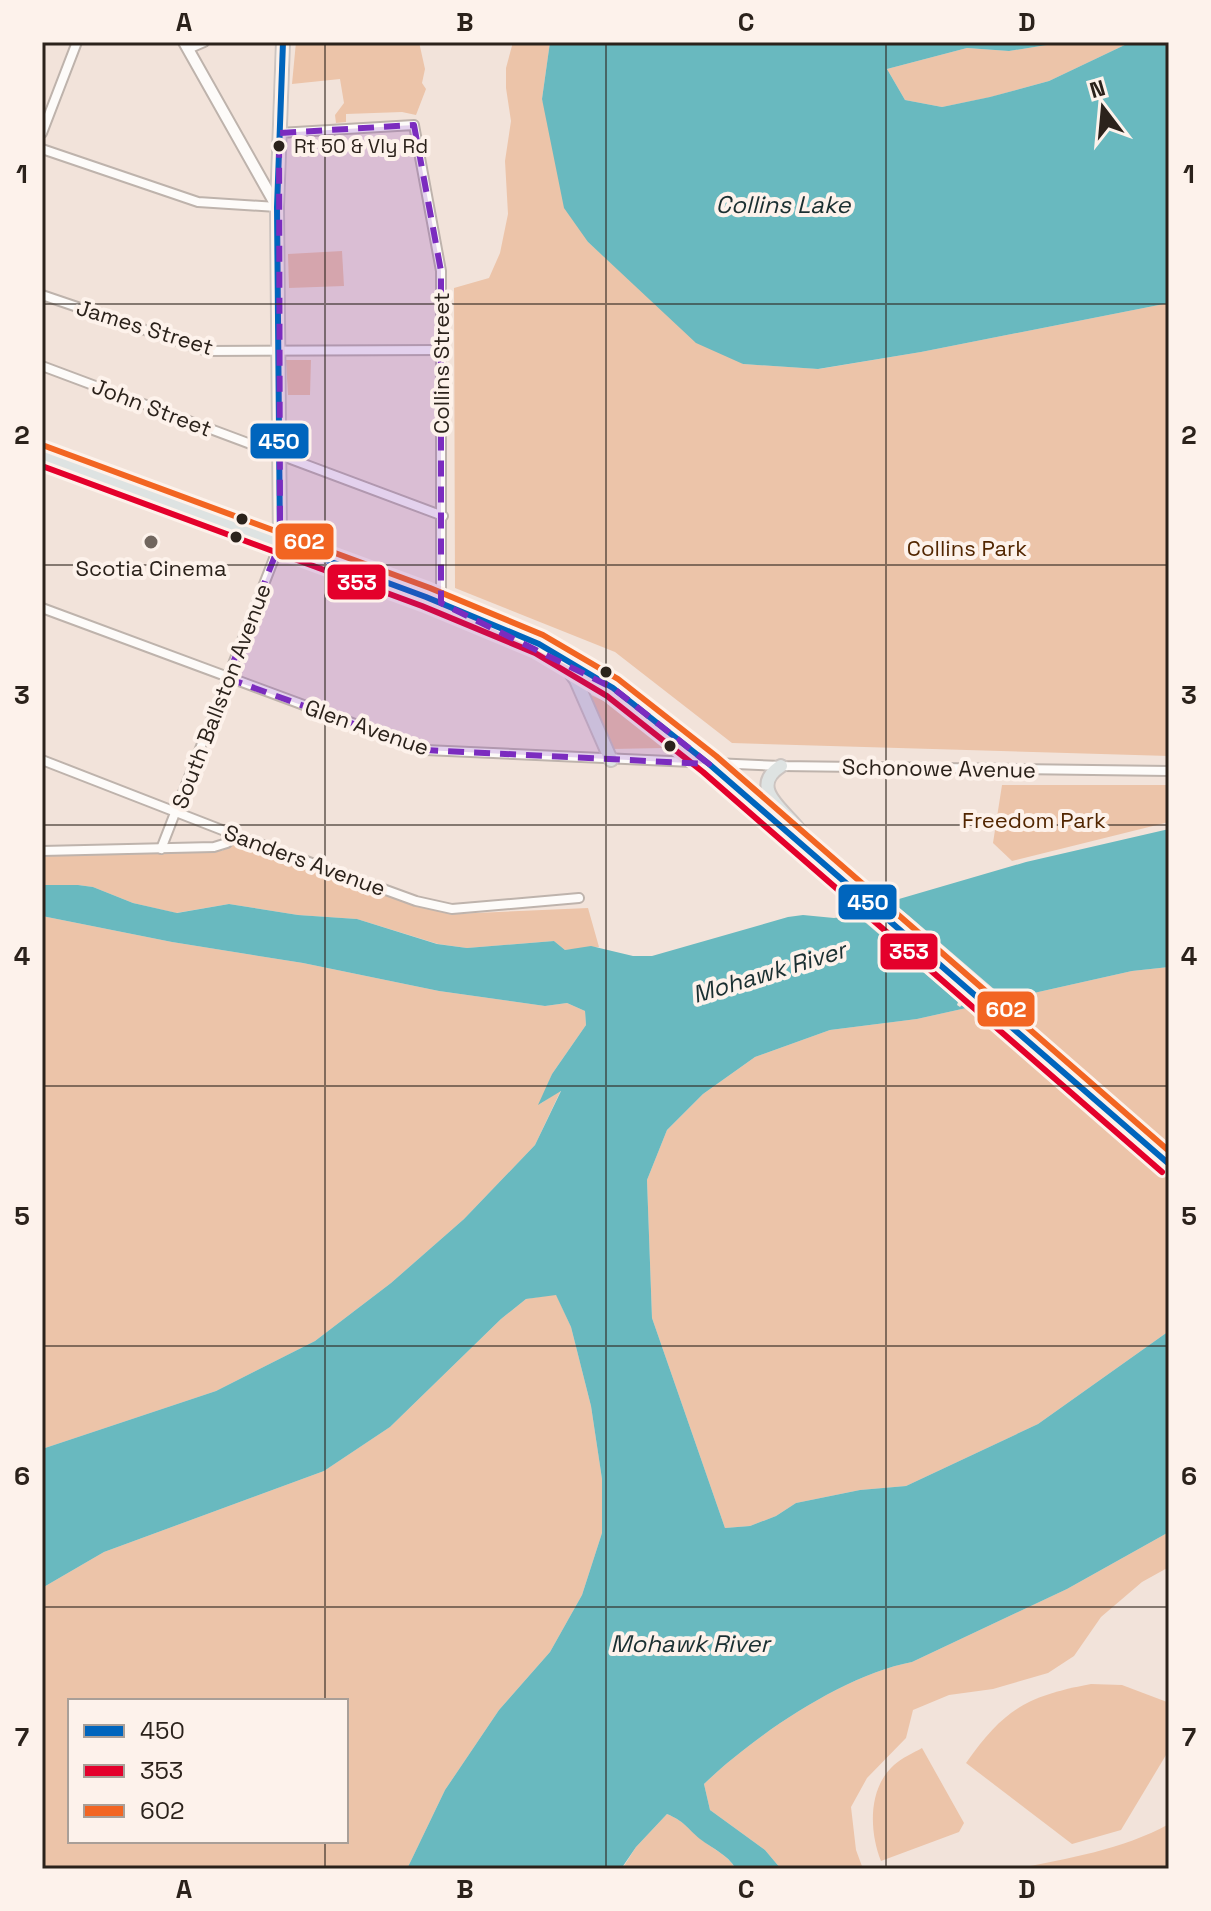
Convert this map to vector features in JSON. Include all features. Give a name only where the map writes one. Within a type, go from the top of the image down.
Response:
[{"type":"main road","points":[[280,543],[277,207],[283,42]]},
{"type":"main road","points":[[42,455],[441,603],[539,644],[613,688],[709,764],[1169,1164]]},
{"type":"main road","points":[[559,656],[576,680],[611,760]]},
{"type":"main road","points":[[781,766],[769,777],[768,789],[780,810],[799,829],[811,855]]},
{"type":"street","points":[[42,133],[77,42]]},
{"type":"street","points":[[204,42],[186,45],[277,207]]},
{"type":"street","name":"Collins Street","points":[[279,133],[414,125],[441,271],[441,603]]},
{"type":"street","points":[[42,149],[198,202],[277,207]]},
{"type":"street","name":"James Street","points":[[42,295],[207,351],[441,350]]},
{"type":"street","name":"John Street","points":[[42,366],[443,516]]},
{"type":"street","name":"South Ballston Avenue","points":[[161,849],[280,543]]},
{"type":"street","name":"Glen Avenue","points":[[42,608],[425,750],[709,764]]},
{"type":"street","name":"Sanders Avenue","points":[[42,760],[416,901],[452,909],[579,898]]},
{"type":"street","name":"Schonowe Avenue","points":[[709,764],[1169,771]]},
{"type":"street","points":[[42,851],[214,847],[227,843],[235,835]]},
{"type":"highlighted area","points":[[414,125],[441,271],[441,603],[613,688],[709,764],[425,750],[227,678],[280,543],[279,133]]},
{"type":"green space","points":[[296,42],[419,42],[425,69],[422,83],[426,89],[416,115],[402,112],[346,114],[346,122],[336,123],[335,115],[344,103],[340,79],[292,84]]},
{"type":"green space","name":"Collins Park","points":[[513,42],[550,42],[542,99],[588,242],[645,294],[743,364],[819,369],[1169,303],[1169,756],[732,743],[615,652],[455,588],[454,288],[489,278],[500,253],[508,214],[505,161],[511,121],[506,68]]},
{"type":"green space","points":[[1065,42],[1131,42],[1049,81],[942,107],[905,100],[887,69],[967,48],[1009,51]]},
{"type":"green space","points":[[342,251],[344,286],[289,288],[288,254]]},
{"type":"green space","points":[[286,360],[311,360],[310,395],[288,395]]},
{"type":"green space","points":[[587,693],[610,704],[664,748],[611,749]]},
{"type":"green space","name":"Freedom Park","points":[[1002,785],[1169,785],[1169,822],[1012,861],[993,843]]},
{"type":"green space","points":[[238,840],[419,907],[453,914],[588,908],[599,947],[565,950],[554,941],[467,948],[438,944],[357,919],[298,915],[229,904],[176,913],[133,903],[93,887],[42,885],[42,856],[222,851]]},
{"type":"green space","points":[[42,916],[439,991],[545,1006],[567,1003],[585,1011],[586,1025],[552,1074],[540,1104],[561,1090],[535,1145],[464,1219],[391,1283],[315,1341],[216,1391],[42,1449]]},
{"type":"green space","points":[[1169,967],[1169,1331],[1038,1424],[906,1486],[860,1490],[796,1503],[776,1516],[750,1526],[725,1528],[652,1318],[647,1180],[667,1130],[703,1094],[755,1057],[830,1030],[917,1019],[1132,971]]},
{"type":"green space","points":[[556,1294],[571,1327],[591,1406],[602,1479],[602,1533],[582,1595],[550,1652],[499,1710],[445,1790],[407,1869],[42,1869],[42,1588],[104,1552],[324,1471],[390,1427],[501,1319],[526,1299]]},
{"type":"green space","points":[[1169,1532],[1169,1567],[1142,1582],[1101,1617],[1074,1656],[1048,1673],[993,1689],[949,1695],[913,1710],[906,1738],[867,1778],[851,1807],[856,1850],[863,1869],[781,1869],[765,1850],[710,1810],[704,1784],[748,1747],[801,1710],[857,1680],[912,1662],[1067,1589]]},
{"type":"green space","points":[[1091,1684],[1122,1685],[1167,1702],[1169,1750],[1121,1830],[1072,1844],[966,1763],[1005,1717],[1019,1708],[1050,1694]]},
{"type":"green space","points":[[922,1748],[964,1823],[959,1832],[881,1861],[873,1824],[879,1785],[894,1765]]},
{"type":"green space","points":[[667,1814],[724,1855],[736,1869],[622,1869],[636,1847]]},
{"type":"green space","points":[[1169,1824],[1169,1865],[1158,1869],[1016,1869],[1114,1847]]},
{"type":"water","name":"Collins Lake","points":[[550,42],[1065,42],[1009,51],[967,48],[887,69],[905,100],[942,107],[1049,81],[1131,42],[1169,42],[1169,303],[818,369],[743,364],[696,343],[588,242],[564,208],[542,99]]},
{"type":"water","name":"Mohawk River","points":[[1169,829],[1169,967],[1132,971],[917,1019],[830,1030],[755,1057],[703,1094],[667,1130],[647,1180],[652,1318],[725,1528],[750,1526],[776,1516],[796,1503],[860,1490],[906,1486],[1038,1424],[1169,1331],[1169,1532],[1067,1589],[912,1662],[885,1669],[829,1694],[774,1728],[724,1766],[704,1784],[710,1810],[765,1850],[781,1869],[736,1869],[724,1855],[667,1814],[636,1847],[621,1869],[407,1869],[445,1790],[499,1710],[550,1652],[582,1595],[602,1533],[602,1479],[591,1406],[571,1327],[556,1295],[526,1299],[501,1319],[390,1427],[324,1471],[104,1552],[42,1588],[42,1449],[216,1391],[315,1341],[391,1283],[464,1219],[535,1145],[561,1091],[538,1105],[552,1074],[586,1025],[585,1011],[567,1003],[545,1006],[439,991],[42,916],[42,885],[93,887],[133,903],[177,913],[229,904],[298,915],[357,919],[437,944],[467,948],[554,941],[565,950],[591,946],[633,956],[652,956],[788,917],[849,916],[1026,862]]},
{"type":"pier","points":[[887,898],[1009,1002],[969,1011],[962,1005],[960,1007],[958,1002],[852,911]]},
{"type":"transit line","name":"450","points":[[283,42],[277,207],[280,543],[426,597],[539,644],[613,688],[709,764],[1169,1164]]},
{"type":"transit line","name":"602","points":[[45,446],[430,588],[543,635],[618,679],[716,756],[1169,1151]]},
{"type":"transit line","name":"353","points":[[42,466],[422,606],[535,653],[607,696],[703,772],[1162,1172]]},
{"type":"place","name":"Rt 50 & Vly Rd","points":[[279,146]]},
{"type":"place","name":"Scotia Cinema","points":[[151,542]]}]
